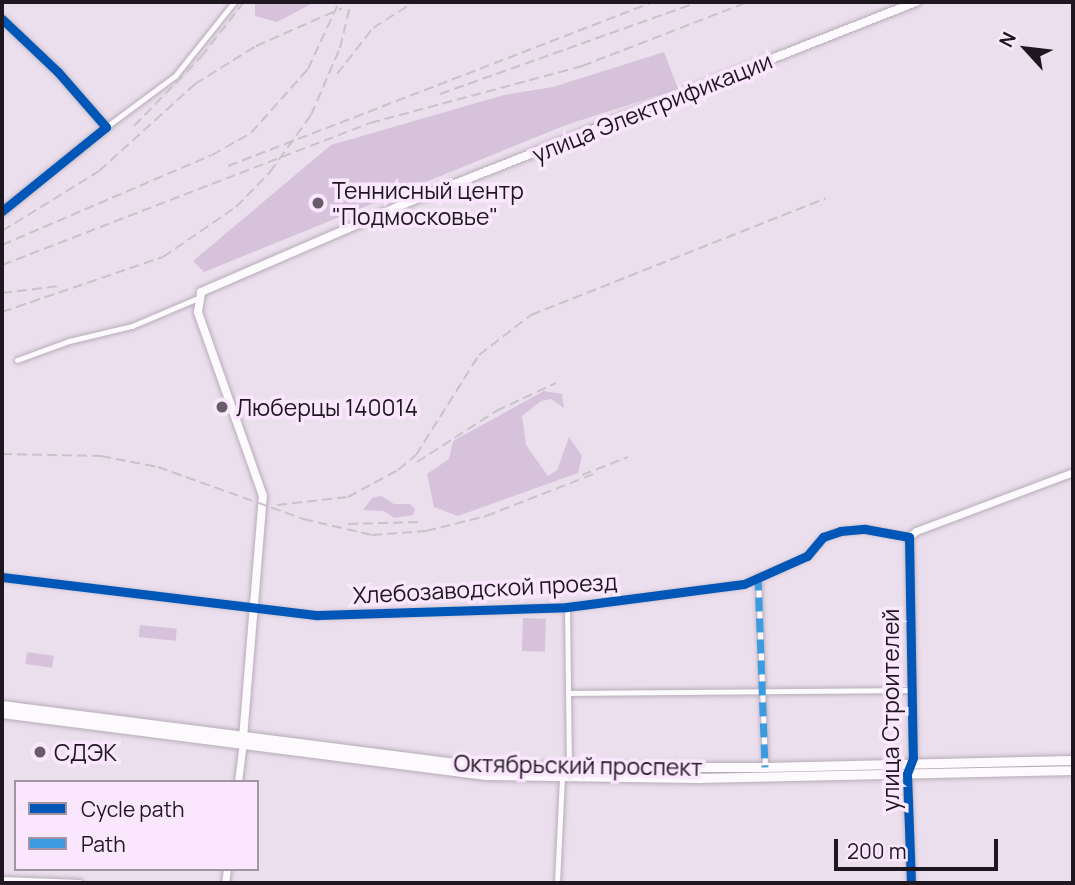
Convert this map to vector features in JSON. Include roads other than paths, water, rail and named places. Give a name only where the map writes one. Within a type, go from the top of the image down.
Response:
[{"type":"main road","name":"улица Электрификации","points":[[198,298],[207,288],[414,200],[916,2]]},
{"type":"main road","points":[[198,298],[198,312],[261,481],[243,742]]},
{"type":"main road","name":"Октябрьский проспект","points":[[2,705],[243,742]]},
{"type":"main road","name":"Октябрьский проспект","points":[[2,713],[243,742],[565,773],[907,774],[1073,771]]},
{"type":"main road","name":"Октябрьский проспект","points":[[565,773],[1073,760]]},
{"type":"street","points":[[2,211],[106,127],[176,76],[234,2]]},
{"type":"street","points":[[2,19],[58,72],[106,127]]},
{"type":"street","points":[[17,360],[69,341],[132,326],[198,298]]},
{"type":"street","points":[[909,537],[916,531],[1073,472]]},
{"type":"street","name":"Хлебозаводской проезд","points":[[2,578],[318,615],[567,607],[744,584],[807,556],[822,537],[839,531],[865,529],[909,537]]},
{"type":"street","name":"улица Строителей","points":[[909,537],[911,764],[907,774],[911,883]]},
{"type":"street","points":[[758,576],[765,768]]},
{"type":"street","points":[[557,883],[568,693],[567,607]]},
{"type":"street","points":[[568,693],[764,694],[911,690]]},
{"type":"street","points":[[238,780],[243,742]]},
{"type":"street","points":[[2,880],[79,883]]},
{"type":"railway","points":[[134,126],[201,57],[244,2]]},
{"type":"railway","points":[[2,245],[212,155],[251,133],[308,69],[339,2]]},
{"type":"railway","points":[[2,312],[163,257],[236,207],[270,172],[311,115],[340,48],[351,2]]},
{"type":"railway","points":[[337,74],[373,28],[414,2]]},
{"type":"railway","points":[[228,166],[652,2]]},
{"type":"railway","points":[[440,94],[699,2]]},
{"type":"railway","points":[[2,265],[370,123],[582,66],[748,2]]},
{"type":"railway","points":[[2,231],[99,171],[195,84],[256,46],[342,8]]},
{"type":"railway","points":[[277,505],[348,497],[398,470],[416,455],[479,355],[531,315],[826,198]]},
{"type":"railway","points":[[2,293],[60,286]]},
{"type":"railway","points":[[417,462],[496,411],[556,383]]},
{"type":"railway","points":[[2,454],[101,456],[158,467],[303,519],[372,535],[426,531],[486,516],[594,474]]},
{"type":"railway","points":[[582,475],[628,457]]},
{"type":"railway","points":[[348,524],[418,522]]},
{"type":"place","name":"Теннисный центр \"Подмосковье\"","points":[[318,203]]},
{"type":"place","name":"Люберцы 140014","points":[[222,407]]},
{"type":"place","name":"СДЭК","points":[[40,752]]}]
